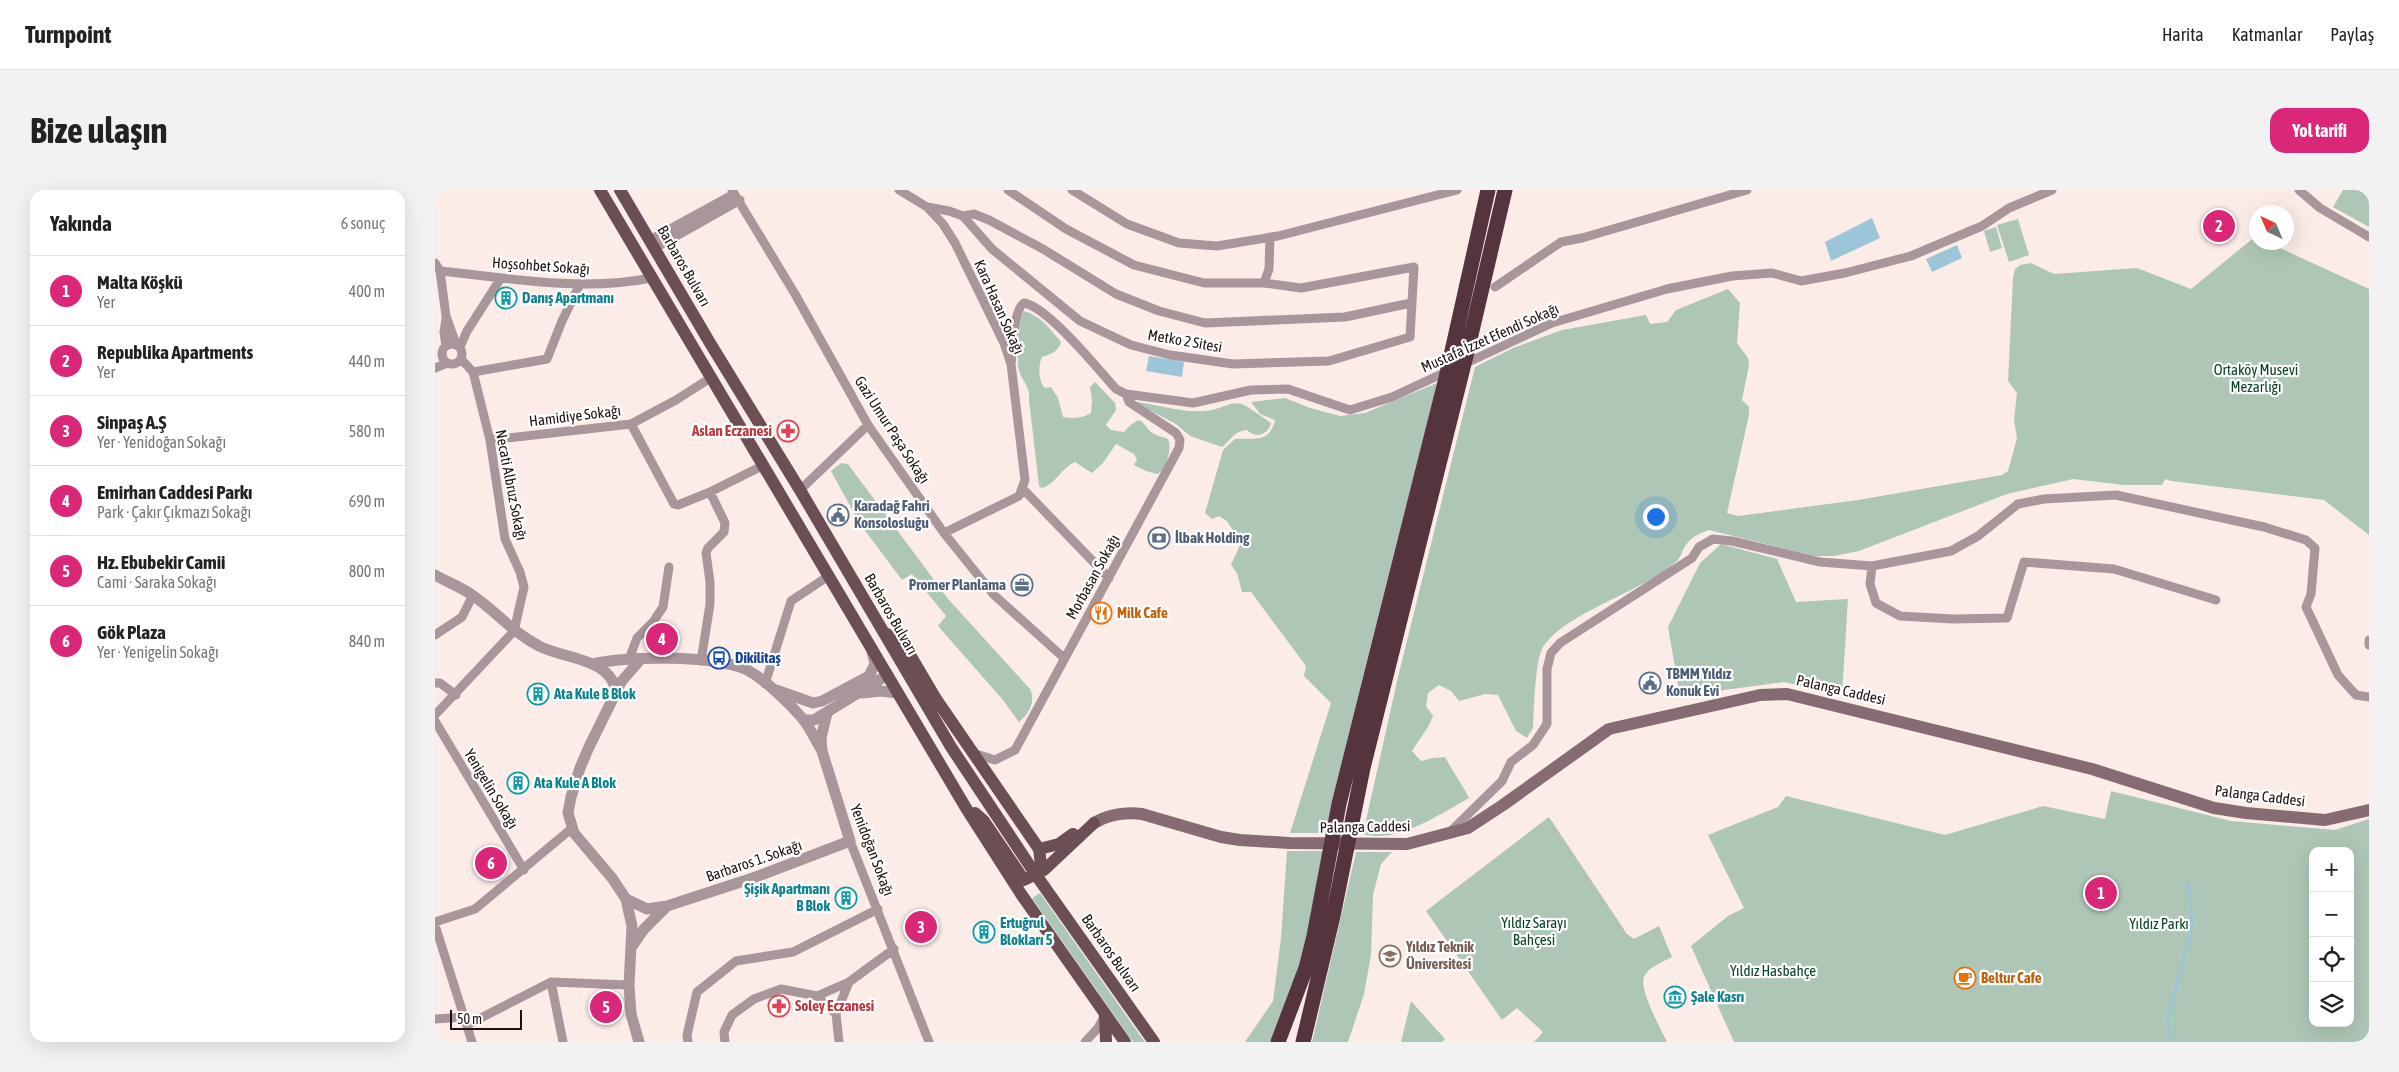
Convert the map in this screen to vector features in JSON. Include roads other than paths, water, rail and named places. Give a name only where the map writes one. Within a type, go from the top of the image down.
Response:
[{"type":"highway","points":[[1303,1042],[1333,916],[1446,378],[1489,190]]},
{"type":"highway","points":[[1278,1042],[1306,968],[1314,936],[1339,804],[1414,535],[1505,190]]},
{"type":"main road","points":[[600,190],[712,377],[827,577],[966,808],[1016,887],[1125,1042]]},
{"type":"main road","name":"Barbaros Bulvarı","points":[[620,190],[971,779],[1154,1042]]},
{"type":"main road","points":[[651,278],[657,276],[663,279],[683,308],[699,324]]},
{"type":"main road","points":[[881,629],[909,654],[941,706],[1039,849],[1041,865],[1036,875]]},
{"type":"main road","points":[[887,675],[897,657]]},
{"type":"main road","name":"Palanga Caddesi","points":[[1094,823],[1112,815],[1142,814],[1221,837],[1289,843],[1392,846],[1468,828],[1609,729],[1760,695],[1787,694],[2092,769],[2215,808],[2325,820],[2369,810]]},
{"type":"main road","points":[[913,719],[926,702],[934,701],[941,706]]},
{"type":"main road","points":[[966,808],[984,820],[1024,880],[1036,875],[1056,859],[1094,823]]},
{"type":"main road","points":[[1039,849],[1059,844],[1083,827],[1094,823]]},
{"type":"main road","points":[[1105,1015],[1106,1042]]},
{"type":"street","points":[[899,190],[927,207]]},
{"type":"street","name":"Metko 2 Sitesi","points":[[927,207],[963,216],[992,249],[1080,321],[1131,345],[1170,355],[1233,364],[1329,361],[1410,337],[1414,266],[1301,288],[1264,283],[1204,283],[1134,265],[1065,229],[1008,190]]},
{"type":"street","points":[[1072,190],[1127,224],[1179,243],[1217,246],[1270,237],[1457,190]]},
{"type":"street","points":[[1495,286],[1561,242],[1582,238],[1747,190]]},
{"type":"street","name":"Mustafa İzzet Efendi Sokağı","points":[[1011,364],[1019,306],[1024,304],[1032,305],[1063,332],[1116,389],[1127,394],[1193,403],[1251,390],[1288,389],[1351,410],[1392,397],[1552,323],[1667,289],[1732,276],[1772,273],[1801,281],[1845,274],[1911,256],[1982,226],[2009,208],[2052,190]]},
{"type":"street","points":[[2299,190],[2320,208],[2369,237]]},
{"type":"street","points":[[653,244],[690,224],[735,195]]},
{"type":"street","name":"Gazi Umur Paşa Sokağı","points":[[735,195],[868,425],[944,534],[994,595],[1064,658]]},
{"type":"street","name":"Kara Hasan Sokağı","points":[[927,207],[943,224],[955,243],[1004,343],[1011,364],[1025,480],[1022,488]]},
{"type":"street","name":"Metko 2 Sitesi","points":[[963,216],[975,214],[989,220],[1043,249],[1116,294],[1159,311],[1205,323],[1345,317],[1411,303]]},
{"type":"street","points":[[1264,283],[1269,269],[1270,237]]},
{"type":"street","points":[[435,263],[440,272],[446,316],[458,346],[463,352],[461,359],[456,364],[447,363],[435,368]]},
{"type":"street","name":"Hoşsohbet Sokağı","points":[[440,272],[580,284],[618,283],[651,278]]},
{"type":"street","points":[[435,361],[444,350],[458,346],[501,278]]},
{"type":"street","points":[[461,359],[473,372],[547,359],[562,321],[580,284]]},
{"type":"street","points":[[446,316],[444,350],[447,363]]},
{"type":"street","name":"Necati Albruz Sokağı","points":[[473,372],[490,440],[505,540],[520,572],[524,587],[514,632]]},
{"type":"street","name":"Hamidiye Sokağı","points":[[490,440],[631,424],[676,400],[712,377]]},
{"type":"street","name":"Morbasan Sokağı","points":[[973,752],[985,758],[995,760],[1015,750],[1179,448],[1180,440],[1176,433],[1129,402],[1127,394]]},
{"type":"street","points":[[631,424],[674,504],[678,505],[710,492],[762,466]]},
{"type":"street","points":[[800,490],[868,425]]},
{"type":"street","points":[[944,534],[1019,496],[1022,488],[1109,578]]},
{"type":"street","points":[[701,661],[710,604],[710,582],[706,553],[708,548],[724,532],[725,523],[710,492]]},
{"type":"street","points":[[1448,834],[1502,781],[1511,762],[1533,745],[1547,724],[1547,669],[1551,653],[1559,643],[1692,558],[1699,547],[1713,538],[1820,562],[1872,566],[1951,551],[1978,536],[2017,504],[2044,499],[2116,495],[2264,527],[2306,540],[2315,548],[2311,594],[2307,606],[2339,675],[2356,695],[2369,697]]},
{"type":"street","points":[[1872,566],[1870,584],[1876,603],[1900,616],[1953,619],[2007,618],[2024,562],[2114,569],[2216,600]]},
{"type":"street","points":[[639,1042],[631,1014],[629,986],[632,926],[626,899],[613,878],[571,829],[568,813],[579,768],[634,660],[637,638],[653,622],[663,607],[669,567]]},
{"type":"street","points":[[435,575],[473,595],[514,632],[540,647],[592,664],[607,673],[615,684],[616,693]]},
{"type":"street","points":[[765,684],[791,601],[827,577]]},
{"type":"street","points":[[435,635],[462,616],[473,595]]},
{"type":"street","points":[[435,715],[514,632]]},
{"type":"street","points":[[2369,640],[2369,645]]},
{"type":"street","points":[[765,684],[801,700],[813,703],[822,701],[869,676],[875,664],[872,651]]},
{"type":"street","points":[[592,664],[634,660],[701,661],[745,670],[765,684],[804,720],[822,751]]},
{"type":"street","points":[[804,720],[814,720],[887,675]]},
{"type":"street","points":[[435,683],[440,683],[456,695]]},
{"type":"street","points":[[860,693],[881,691],[898,693]]},
{"type":"street","points":[[822,751],[821,738],[827,712]]},
{"type":"street","name":"Yenigelin Sokağı","points":[[435,721],[524,870]]},
{"type":"street","name":"Yenidoğan Sokağı","points":[[822,751],[850,842],[894,949],[929,1042]]},
{"type":"street","points":[[472,1042],[435,924],[475,909],[571,829]]},
{"type":"street","name":"Barbaros 1. Sokağı","points":[[667,906],[756,877],[850,842]]},
{"type":"street","points":[[626,899],[647,909],[667,906]]},
{"type":"street","points":[[630,949],[644,929],[667,906]]},
{"type":"street","points":[[688,1042],[687,1035],[697,992],[736,961],[793,952],[878,909]]},
{"type":"street","points":[[817,996],[849,982],[894,949]]},
{"type":"street","points":[[435,1019],[466,1021],[551,982],[629,986]]},
{"type":"street","points":[[551,982],[563,1042]]},
{"type":"street","points":[[839,1042],[836,1014],[849,982]]},
{"type":"street","points":[[725,1042],[724,1032],[732,1015],[753,999],[781,989],[817,996],[836,1014]]},
{"type":"street","points":[[1085,1042],[1098,1028],[1105,1015]]},
{"type":"water","points":[[1872,218],[1880,238],[1831,261],[1825,242]]},
{"type":"water","points":[[1957,245],[1962,258],[1932,272],[1926,259]]},
{"type":"water","points":[[1149,356],[1184,362],[1182,377],[1146,371]]},
{"type":"waterway","points":[[2170,1042],[2168,1019],[2192,925],[2189,883]]},
{"type":"place","name":"Republika Apartments","points":[[2219,226]]},
{"type":"place","name":"Danış Apartmanı","points":[[506,298]]},
{"type":"place","name":"Aslan Eczanesi","points":[[788,431]]},
{"type":"place","name":"Karadağ Fahri Konsolosluğu","points":[[838,515]]},
{"type":"place","name":"İlbak Holding","points":[[1159,538]]},
{"type":"place","name":"Promer Planlama","points":[[1022,585]]},
{"type":"place","name":"Milk Cafe","points":[[1101,613]]},
{"type":"place","name":"Emirhan Caddesi Parkı","points":[[662,639]]},
{"type":"place","name":"Dikilitaş","points":[[719,658]]},
{"type":"place","name":"TBMM Yıldız Konuk Evi","points":[[1650,683]]},
{"type":"place","name":"Ata Kule B Blok","points":[[538,694]]},
{"type":"place","name":"Ata Kule A Blok","points":[[518,783]]},
{"type":"place","name":"Gök Plaza","points":[[491,863]]},
{"type":"place","name":"Malta Köşkü","points":[[2101,893]]},
{"type":"place","name":"Şişik Apartmanı B Blok","points":[[846,898]]},
{"type":"place","name":"Sinpaş A.Ş","points":[[921,927]]},
{"type":"place","name":"Ertuğrul Blokları 5","points":[[984,932]]},
{"type":"place","name":"Yıldız Teknik Üniversitesi","points":[[1390,956]]},
{"type":"place","name":"Beltur Cafe","points":[[1965,978]]},
{"type":"place","name":"Şale Kasrı","points":[[1675,997]]},
{"type":"place","name":"Soley Eczanesi","points":[[779,1006]]},
{"type":"place","name":"Hz. Ebubekir Camii","points":[[606,1007]]},
{"type":"park label","name":"Ortaköy Musevi Mezarlığı","points":[[2256,378]]},
{"type":"park label","name":"Yıldız Parkı","points":[[2159,924]]},
{"type":"park label","name":"Yıldız Sarayı Bahçesi","points":[[1534,932]]},
{"type":"park label","name":"Yıldız Hasbahçe","points":[[1773,971]]}]
